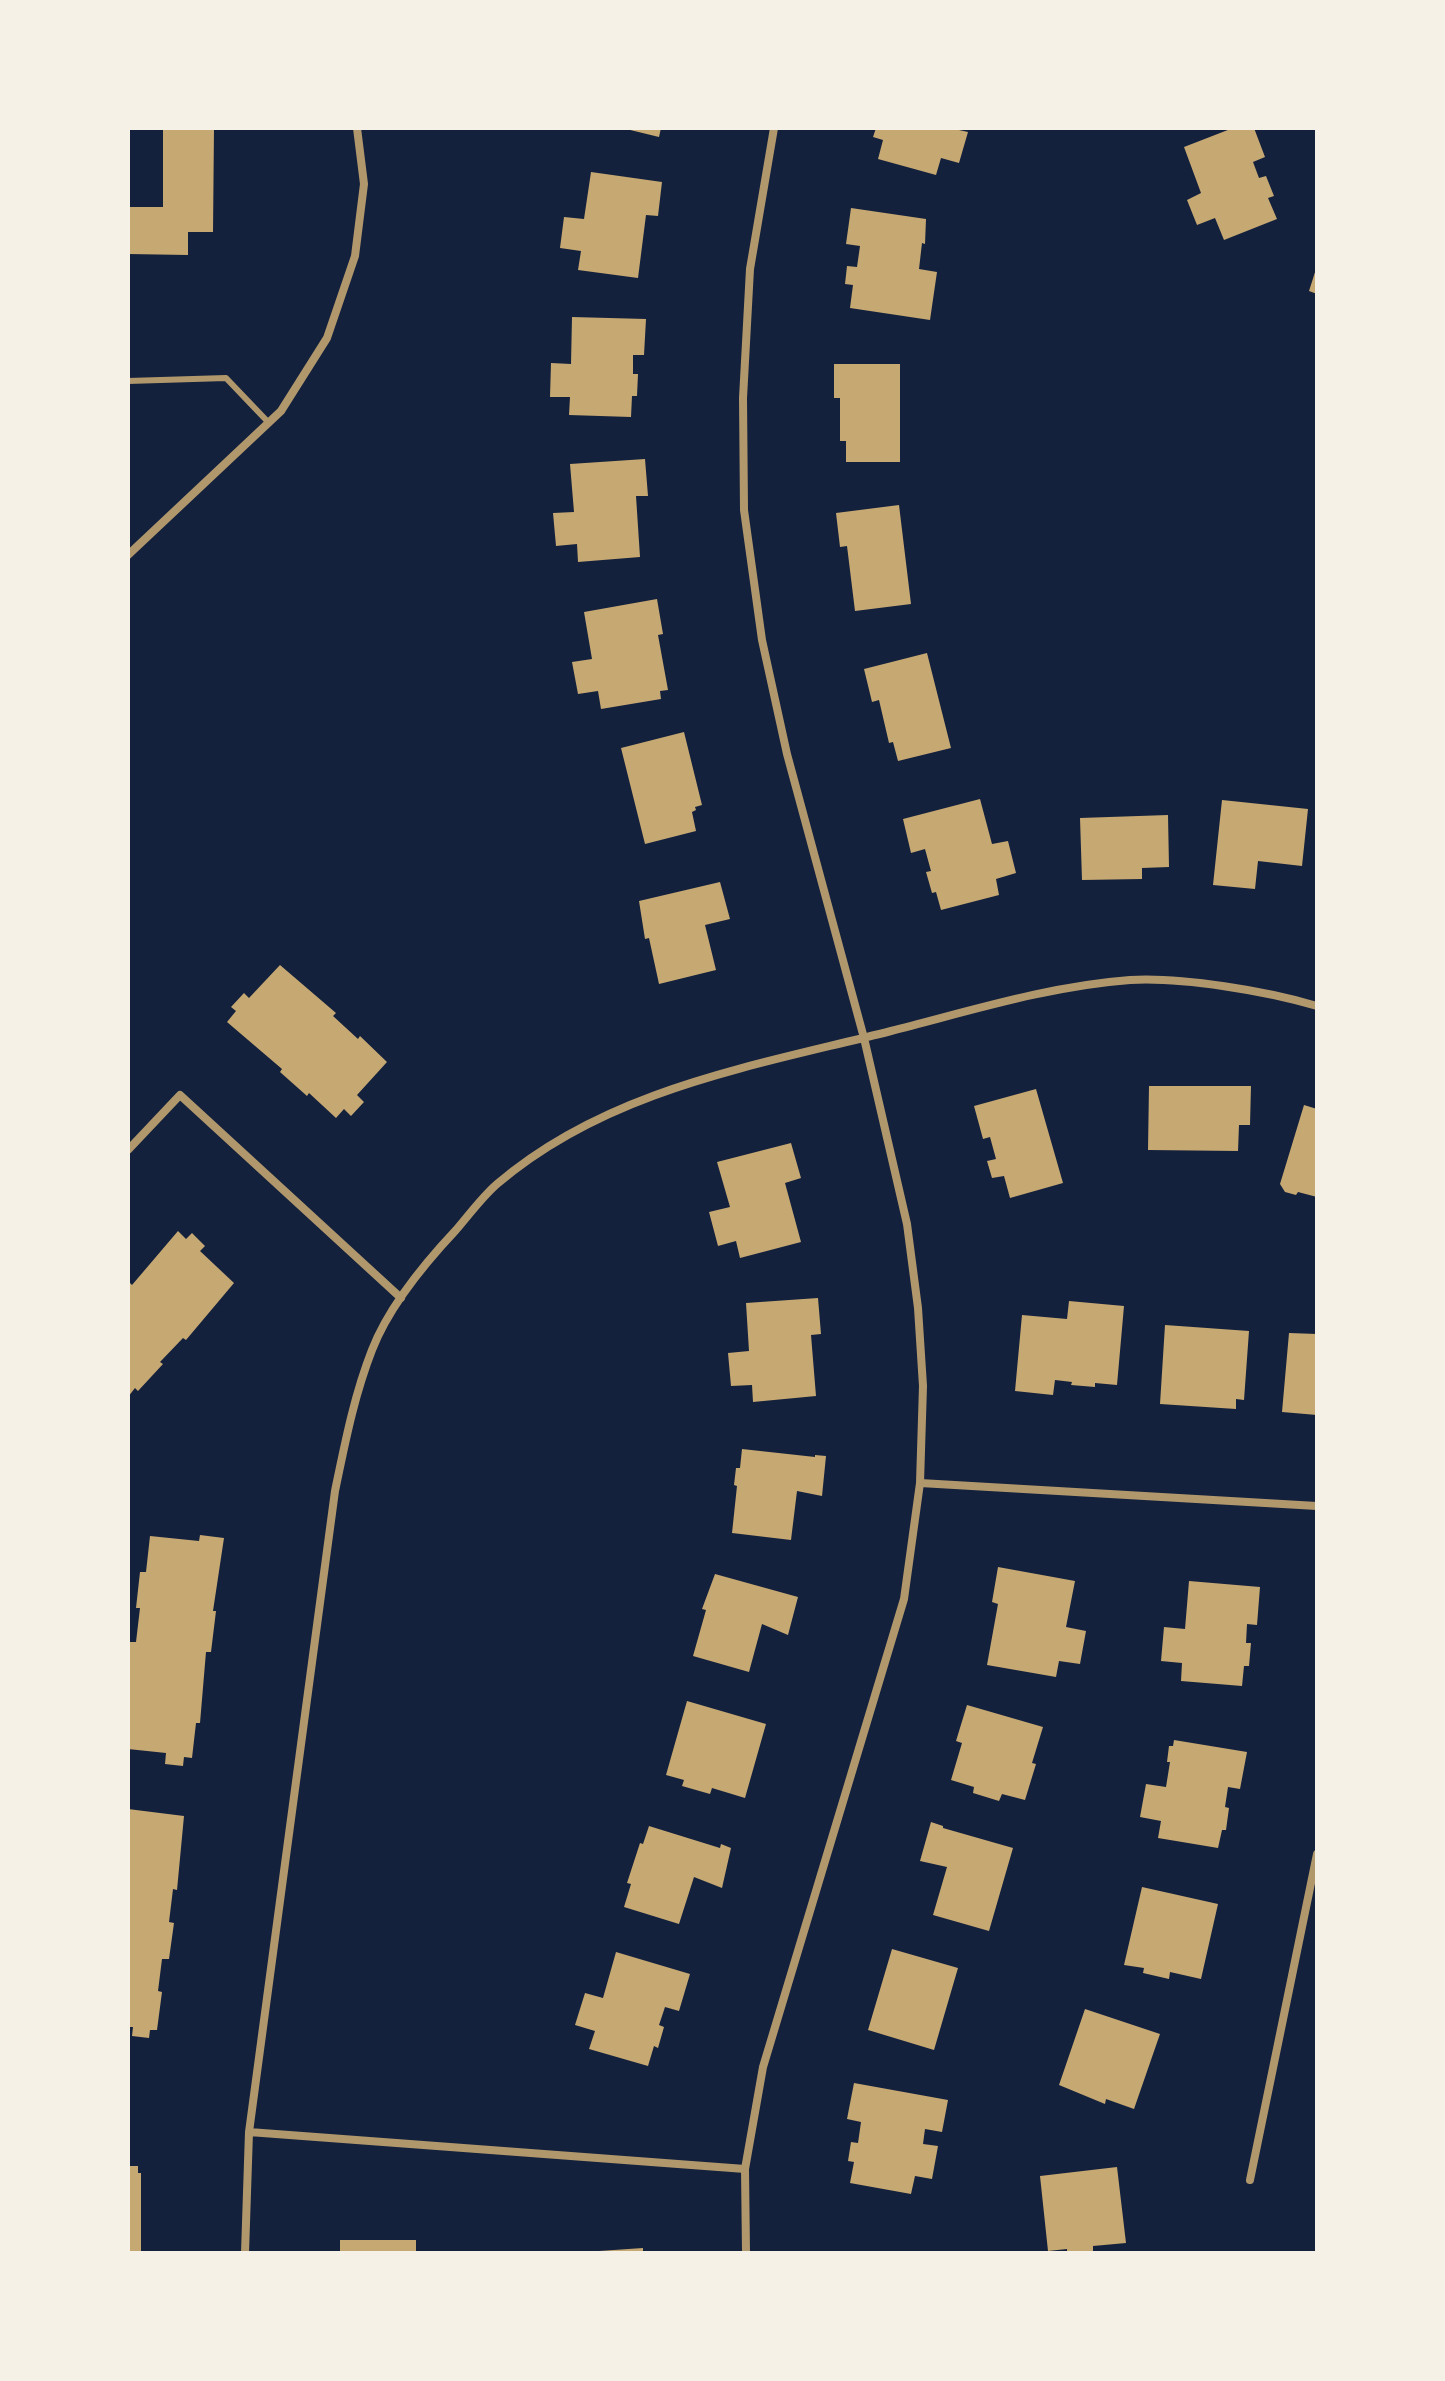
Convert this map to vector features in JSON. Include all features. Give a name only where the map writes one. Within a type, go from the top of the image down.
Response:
[{"type":"street","points":[[128,555],[281,411],[327,338],[355,256],[364,184],[357,128]]},
{"type":"street","points":[[746,2253],[745,2169],[763,2067],[904,1599],[920,1483],[923,1386],[918,1308],[907,1224],[864,1038],[787,754],[762,640],[744,510],[743,398],[750,269],[774,128]]},
{"type":"street","points":[[245,2253],[249,2132],[335,1491],[351,1410],[373,1347],[401,1298],[438,1249],[495,1185],[561,1137],[634,1102],[718,1073],[1057,989],[1133,980],[1209,985],[1317,1006]]},
{"type":"street","points":[[128,1150],[180,1095],[401,1298]]},
{"type":"street","points":[[920,1483],[1317,1506]]},
{"type":"street","points":[[1250,2180],[1317,1854]]},
{"type":"street","points":[[249,2132],[745,2169]]},
{"type":"lane","points":[[128,381],[226,378],[269,423]]},
{"type":"building","points":[[163,128],[214,128],[213,232],[188,232],[188,255],[128,254],[128,207],[163,207]]},
{"type":"building","points":[[622,128],[661,128],[659,137]]},
{"type":"building","points":[[876,128],[950,128],[968,132],[959,163],[941,158],[936,175],[878,159],[883,140],[873,137]]},
{"type":"building","points":[[1233,128],[1254,128],[1265,157],[1253,162],[1259,178],[1266,176],[1274,196],[1268,198],[1277,219],[1224,240],[1215,218],[1197,225],[1187,200],[1201,193],[1184,147]]},
{"type":"building","points":[[591,172],[662,182],[658,216],[646,215],[638,278],[578,270],[581,251],[560,248],[564,217],[584,219]]},
{"type":"building","points":[[851,208],[926,219],[925,244],[922,243],[919,269],[937,272],[930,320],[850,308],[853,285],[845,284],[847,266],[857,267],[860,246],[846,244]]},
{"type":"building","points":[[1317,269],[1317,294],[1309,291]]},
{"type":"building","points":[[572,317],[646,319],[644,355],[633,355],[633,374],[638,374],[637,396],[632,396],[631,417],[569,415],[570,397],[550,397],[551,363],[571,364]]},
{"type":"building","points":[[834,364],[900,364],[900,462],[846,462],[846,441],[840,441],[840,398],[834,398]]},
{"type":"building","points":[[645,459],[648,496],[636,496],[640,557],[578,562],[577,544],[556,546],[553,513],[574,512],[570,464]]},
{"type":"building","points":[[899,505],[911,604],[855,611],[847,546],[840,547],[836,513]]},
{"type":"building","points":[[657,599],[663,634],[658,635],[668,690],[660,691],[661,699],[601,709],[598,691],[578,694],[572,662],[592,659],[584,612]]},
{"type":"building","points":[[927,653],[951,748],[898,761],[893,742],[889,743],[879,700],[872,702],[864,669]]},
{"type":"building","points":[[684,732],[702,805],[692,812],[696,831],[645,844],[621,748]]},
{"type":"building","points":[[980,799],[992,844],[1008,841],[1016,873],[996,879],[999,895],[941,910],[926,872],[931,871],[925,849],[911,853],[903,819]]},
{"type":"building","points":[[1222,800],[1308,809],[1302,866],[1258,861],[1255,889],[1213,885]]},
{"type":"building","points":[[1168,815],[1169,867],[1142,868],[1142,879],[1082,880],[1080,818]]},
{"type":"building","points":[[720,882],[730,919],[705,925],[716,970],[659,984],[649,938],[645,939],[639,901]]},
{"type":"building","points":[[280,965],[336,1013],[333,1016],[358,1039],[360,1036],[387,1062],[357,1095],[364,1102],[351,1116],[344,1109],[336,1118],[309,1093],[307,1096],[280,1072],[282,1069],[227,1022],[236,1011],[231,1007],[244,993],[249,998]]},
{"type":"building","points":[[1149,1086],[1251,1086],[1250,1125],[1239,1125],[1238,1151],[1148,1150]]},
{"type":"building","points":[[1036,1089],[1063,1183],[1010,1198],[1004,1176],[992,1178],[987,1161],[996,1159],[990,1137],[983,1139],[974,1106]]},
{"type":"building","points":[[1304,1105],[1317,1109],[1317,1197],[1285,1192],[1280,1184]]},
{"type":"building","points":[[791,1143],[801,1178],[785,1183],[801,1242],[740,1258],[736,1241],[718,1246],[709,1212],[730,1207],[717,1162]]},
{"type":"building","points":[[178,1231],[186,1239],[192,1233],[205,1246],[200,1251],[234,1283],[186,1340],[183,1338],[138,1391],[135,1388],[128,1397],[128,1284],[132,1285]]},
{"type":"building","points":[[818,1298],[821,1334],[811,1335],[816,1396],[753,1402],[752,1385],[731,1386],[728,1353],[749,1351],[746,1303]]},
{"type":"building","points":[[1069,1301],[1124,1306],[1117,1385],[1095,1383],[1095,1387],[1055,1380],[1053,1395],[1015,1391],[1022,1315],[1067,1319]]},
{"type":"building","points":[[1165,1325],[1249,1331],[1244,1400],[1236,1399],[1236,1409],[1160,1404]]},
{"type":"building","points":[[1289,1333],[1317,1334],[1317,1415],[1282,1412]]},
{"type":"building","points":[[742,1449],[826,1456],[822,1496],[797,1491],[791,1540],[732,1533],[736,1468],[740,1468]]},
{"type":"building","points":[[200,1535],[224,1538],[213,1611],[216,1611],[211,1652],[206,1652],[200,1723],[196,1723],[192,1758],[184,1757],[183,1766],[165,1764],[166,1753],[128,1749],[129,1642],[136,1642],[140,1572],[146,1572],[150,1536],[199,1541]]},
{"type":"building","points":[[998,1567],[1075,1581],[1066,1627],[1086,1631],[1080,1664],[1059,1661],[1056,1677],[987,1665],[998,1604],[992,1602]]},
{"type":"building","points":[[715,1574],[798,1597],[788,1635],[762,1624],[749,1672],[693,1656],[706,1610],[702,1609]]},
{"type":"building","points":[[1189,1581],[1260,1587],[1257,1625],[1247,1624],[1246,1643],[1251,1643],[1249,1666],[1244,1666],[1242,1686],[1181,1681],[1182,1663],[1161,1661],[1164,1627],[1185,1629]]},
{"type":"building","points":[[687,1701],[766,1724],[745,1798],[712,1788],[710,1794],[682,1786],[684,1780],[666,1775]]},
{"type":"building","points":[[967,1705],[1043,1727],[1025,1800],[1002,1794],[999,1801],[973,1793],[974,1787],[951,1780],[962,1743],[956,1741]]},
{"type":"building","points":[[1174,1740],[1247,1752],[1240,1789],[1228,1787],[1226,1830],[1222,1830],[1218,1848],[1158,1838],[1161,1821],[1140,1817],[1146,1784],[1166,1787],[1169,1746],[1173,1746]]},
{"type":"building","points":[[128,1809],[184,1816],[177,1890],[173,1889],[169,1922],[174,1923],[169,1959],[162,1959],[157,2030],[150,2030],[149,2038],[132,2036],[133,2027],[128,2027]]},
{"type":"building","points":[[931,1822],[1013,1848],[989,1931],[933,1915],[947,1867],[920,1861]]},
{"type":"building","points":[[649,1826],[720,1848],[721,1844],[731,1848],[722,1888],[694,1877],[679,1924],[624,1907],[631,1884],[627,1883]]},
{"type":"building","points":[[1142,1887],[1218,1904],[1201,1979],[1170,1972],[1169,1979],[1143,1973],[1144,1968],[1124,1965]]},
{"type":"building","points":[[892,1949],[958,1968],[934,2050],[868,2030]]},
{"type":"building","points":[[616,1952],[690,1974],[679,2011],[665,2007],[659,2025],[664,2027],[658,2048],[654,2046],[648,2066],[589,2049],[595,2031],[575,2025],[585,1993],[603,1998]]},
{"type":"building","points":[[1085,2009],[1160,2034],[1134,2109],[1106,2099],[1105,2104],[1059,2085]]},
{"type":"building","points":[[854,2083],[948,2100],[942,2132],[925,2129],[923,2144],[938,2146],[932,2179],[915,2176],[911,2194],[850,2183],[854,2162],[848,2161],[851,2142],[858,2143],[861,2122],[847,2119]]},
{"type":"building","points":[[128,2166],[138,2166],[138,2173],[141,2173],[141,2253],[128,2253]]},
{"type":"building","points":[[1117,2167],[1126,2243],[1093,2246],[1093,2253],[1067,2253],[1067,2249],[1048,2251],[1040,2176]]},
{"type":"building","points":[[340,2240],[416,2240],[416,2253],[340,2253]]},
{"type":"building","points":[[643,2248],[643,2253],[599,2253],[599,2251]]}]
